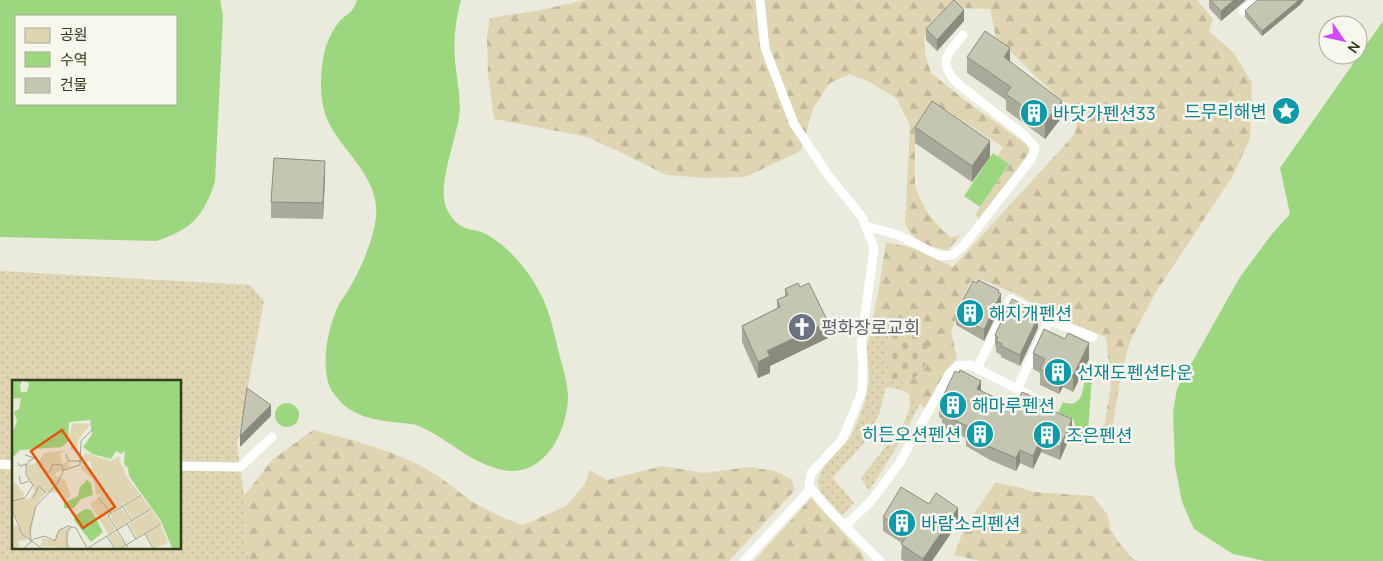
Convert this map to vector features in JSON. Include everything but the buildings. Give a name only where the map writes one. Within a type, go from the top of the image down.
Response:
[{"type":"lane","points":[[760,0],[765,48],[794,124],[828,175],[862,217],[874,248],[862,334],[862,392],[842,440],[811,473],[809,486],[880,561]]},
{"type":"lane","points":[[1243,11],[1255,0]]},
{"type":"lane","points":[[866,226],[898,235],[940,256],[953,255],[964,245],[1032,158],[1035,147],[1024,135],[957,83],[948,73],[945,62],[949,52],[964,35]]},
{"type":"lane","points":[[977,368],[1011,299],[1049,320],[1093,337]]},
{"type":"lane","points":[[1017,389],[1049,320]]},
{"type":"lane","points":[[845,526],[871,501],[899,464],[949,374],[957,366],[970,365],[1046,404]]},
{"type":"lane","points":[[181,466],[240,467],[272,437]]},
{"type":"lane","points":[[744,561],[811,489]]},
{"type":"green space","points":[[585,0],[1197,0],[1213,19],[1209,31],[1234,53],[1252,83],[1250,139],[1232,177],[1156,292],[1130,341],[1121,375],[1112,429],[1103,433],[1111,386],[1106,337],[1078,326],[1014,293],[980,279],[970,282],[951,332],[957,358],[926,409],[905,391],[905,383],[912,379],[896,329],[888,333],[869,337],[886,242],[917,249],[953,267],[1074,135],[1079,115],[1038,79],[996,37],[990,9],[955,8],[924,37],[925,54],[931,73],[1026,144],[1030,151],[980,221],[975,215],[1009,164],[998,156],[1003,147],[948,111],[932,118],[915,143],[915,187],[927,212],[941,229],[950,237],[961,235],[948,250],[922,243],[905,224],[910,125],[897,99],[870,82],[850,74],[830,83],[813,108],[801,151],[745,177],[706,178],[667,175],[588,137],[494,119],[488,73],[487,37],[490,18],[541,10]]},
{"type":"green space","points":[[0,271],[250,285],[264,301],[237,444],[244,496],[246,542],[250,561],[0,561]]},
{"type":"green space","points":[[896,329],[916,333],[922,338],[928,352],[927,360],[919,374],[904,383],[887,379],[888,333]]},
{"type":"green space","points":[[888,333],[887,379],[905,383],[905,391],[886,387],[874,427],[863,444],[833,478],[854,503],[842,516],[820,491],[817,481],[824,466],[851,436],[865,402],[869,382],[867,348],[869,337]]},
{"type":"green space","points":[[909,394],[920,403],[906,432],[869,491],[861,478],[903,425],[910,408]]},
{"type":"green space","points":[[313,430],[393,453],[438,476],[477,505],[523,525],[566,506],[586,483],[589,470],[607,480],[662,466],[704,473],[749,467],[775,471],[791,479],[795,490],[729,561],[250,561],[246,542],[244,496],[272,460]]},
{"type":"green space","points":[[995,483],[1019,487],[1033,492],[1093,496],[1107,514],[1111,530],[1119,543],[1132,558],[1138,561],[980,561],[954,555],[964,529]]},
{"type":"green space","points":[[811,498],[862,553],[865,561],[754,561]]},
{"type":"water","points":[[0,0],[220,0],[223,16],[215,182],[206,204],[187,227],[156,241],[0,237]]},
{"type":"water","points":[[357,0],[461,0],[454,44],[460,111],[445,181],[445,203],[448,212],[456,222],[465,228],[486,234],[501,244],[514,256],[531,277],[549,315],[567,388],[567,410],[559,435],[545,456],[536,464],[525,469],[507,471],[491,467],[472,458],[424,428],[416,425],[378,420],[356,413],[339,400],[329,385],[326,355],[329,333],[339,304],[348,291],[366,254],[376,217],[376,202],[372,189],[359,165],[327,119],[321,95],[322,70],[326,46],[336,26],[351,11]]},
{"type":"water","points":[[1383,21],[1383,561],[1265,561],[1233,554],[1194,529],[1182,502],[1175,466],[1173,412],[1177,389],[1240,277],[1272,234],[1290,214],[1280,168],[1352,65],[1368,65],[1368,42]]},
{"type":"water","points":[[993,153],[1009,164],[980,207],[964,196]]},
{"type":"water","points":[[1085,377],[1092,377],[1087,445],[1071,443],[1076,432],[1073,419],[1058,413],[1063,402],[1069,404],[1078,401],[1082,393]]},
{"type":"water","points":[[287,403],[296,406],[299,415],[296,424],[287,427],[278,424],[275,415],[278,406]]},
{"type":"place","name":"드무리해변","points":[[1286,111]]},
{"type":"place","name":"바닷가펜션33","points":[[1034,113]]},
{"type":"place","name":"해지개펜션","points":[[970,313]]},
{"type":"place","name":"평화장로교회","points":[[802,327]]},
{"type":"place","name":"선재도펜션타운","points":[[1058,372]]},
{"type":"place","name":"해마루펜션","points":[[953,405]]},
{"type":"place","name":"히든오션펜션","points":[[980,434]]},
{"type":"place","name":"조은펜션","points":[[1047,435]]},
{"type":"place","name":"바람소리펜션","points":[[902,523]]}]
